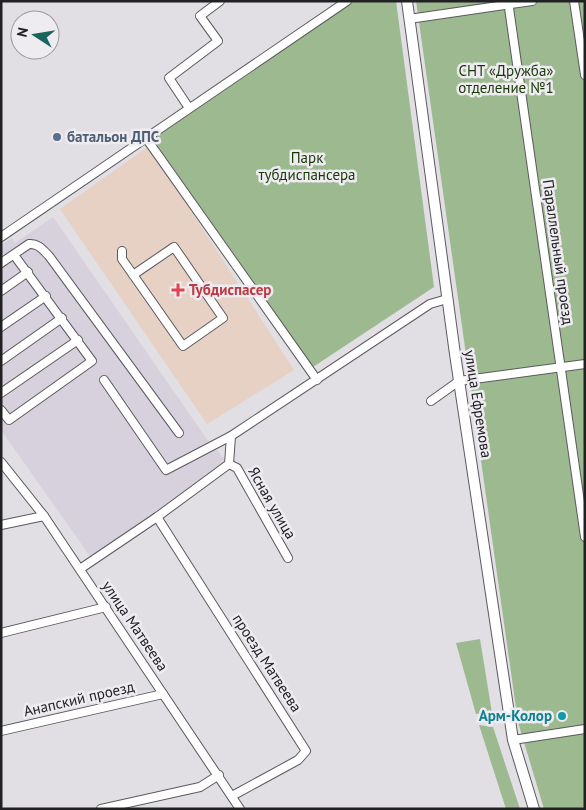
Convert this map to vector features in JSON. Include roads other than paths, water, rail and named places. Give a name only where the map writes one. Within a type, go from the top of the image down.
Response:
[{"type":"main road","name":"улица Ефремова","points":[[407,1],[447,299],[513,740],[534,809]]},
{"type":"street","points":[[189,108],[169,78],[218,41],[200,16],[220,1]]},
{"type":"street","points":[[1,237],[346,1]]},
{"type":"street","points":[[410,19],[508,3],[532,1]]},
{"type":"street","points":[[574,1],[585,75]]},
{"type":"street","name":"Параллельный проезд","points":[[508,3],[585,537]]},
{"type":"street","points":[[146,138],[317,380]]},
{"type":"street","points":[[1,263],[29,244],[34,244],[49,256],[179,433]]},
{"type":"street","points":[[122,251],[122,259],[133,275],[182,346],[223,318],[174,247],[133,275]]},
{"type":"street","points":[[1,410],[9,420],[92,360],[14,255]]},
{"type":"street","points":[[1,291],[28,272]]},
{"type":"street","points":[[1,327],[46,296]]},
{"type":"street","points":[[104,380],[166,470],[231,436],[430,304],[447,299]]},
{"type":"street","points":[[1,361],[62,318]]},
{"type":"street","points":[[1,393],[78,340]]},
{"type":"street","points":[[431,401],[459,381],[585,364]]},
{"type":"street","points":[[80,569],[157,517],[230,464],[231,436]]},
{"type":"street","name":"улица Матвеева","points":[[1,462],[44,516],[240,809]]},
{"type":"street","name":"Ясная улица","points":[[230,464],[237,468],[288,558]]},
{"type":"street","points":[[1,525],[44,516]]},
{"type":"street","name":"проезд Матвеева","points":[[157,517],[306,751],[298,760],[232,796]]},
{"type":"street","points":[[1,632],[106,607]]},
{"type":"street","name":"Анапский проезд","points":[[1,731],[163,694]]},
{"type":"street","points":[[513,740],[585,729]]},
{"type":"street","points":[[101,809],[200,787],[219,776]]},
{"type":"place","name":"батальон ДПС","points":[[57,137]]},
{"type":"place","name":"Тубдиспасер","points":[[178,290]]},
{"type":"place","name":"Арм-Колор","points":[[562,716]]},
{"type":"park label","name":"СНТ «Дружба» отделение №1","points":[[506,80]]},
{"type":"park label","name":"Парк тубдиспансера","points":[[307,166]]}]
